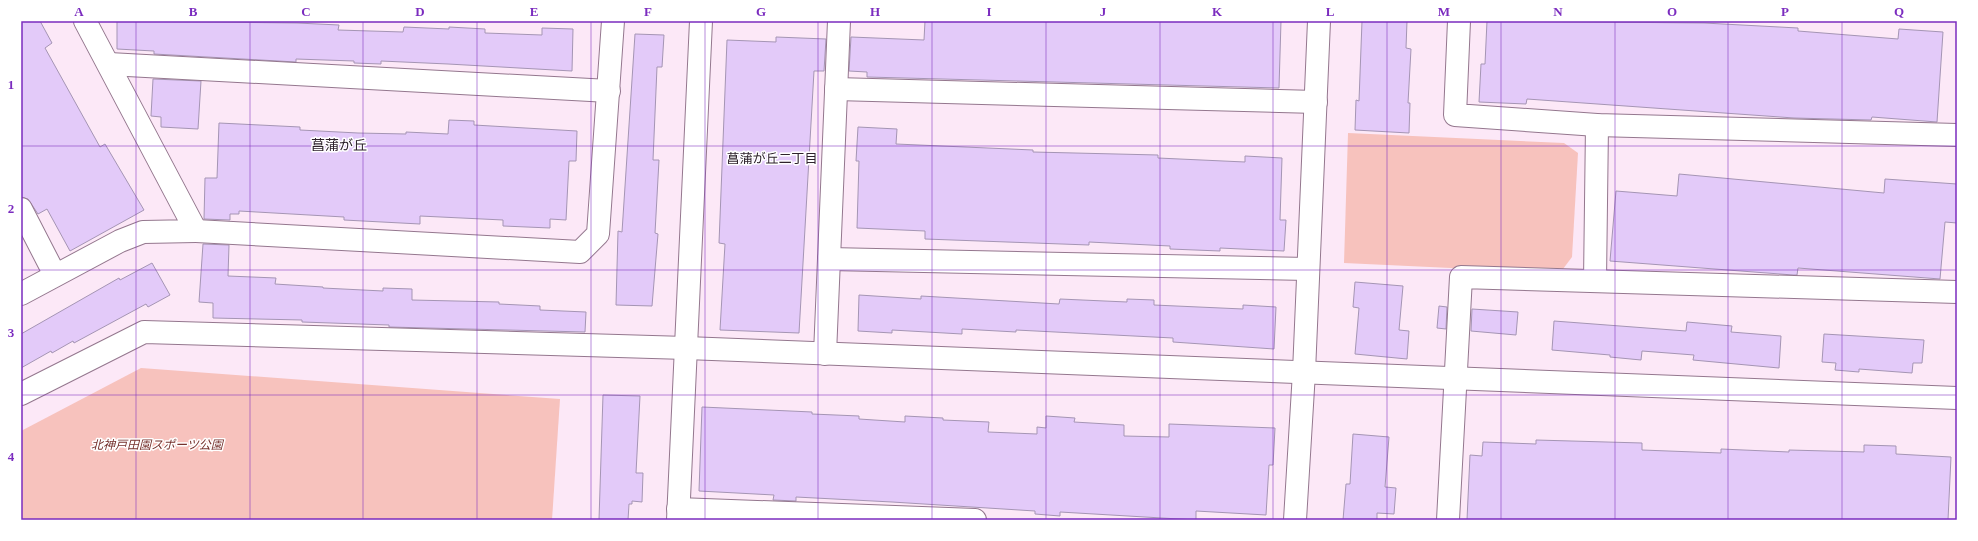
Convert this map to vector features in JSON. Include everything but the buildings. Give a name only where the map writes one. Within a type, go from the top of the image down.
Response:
[{"type":"street","points":[[85,21],[196,231]]},
{"type":"street","points":[[21,294],[120,241],[143,232],[196,231],[580,252],[598,234],[613,21]]},
{"type":"street","points":[[701,21],[678,514],[975,520]]},
{"type":"street","points":[[825,354],[839,21]]},
{"type":"street","points":[[1295,520],[1304,372],[1319,21]]},
{"type":"street","points":[[1459,21],[1455,114],[1597,125],[1957,135]]},
{"type":"street","points":[[109,64],[609,91]]},
{"type":"street","points":[[836,89],[1316,102]]},
{"type":"street","points":[[1595,281],[1597,125]]},
{"type":"street","points":[[21,209],[55,275]]},
{"type":"street","points":[[829,259],[1308,270]]},
{"type":"street","points":[[1448,520],[1454,378],[1461,277],[1957,292]]},
{"type":"street","points":[[21,394],[144,332],[686,348],[1957,398]]},
{"type":"green space","points":[[1348,133],[1564,143],[1578,153],[1572,257],[1560,273],[1344,263]]},
{"type":"green space","name":"北神戸田園スポーツ公園","points":[[141,368],[560,399],[552,520],[21,520],[21,431]]},
{"type":"district","name":"菖蒲が丘","points":[[339,145]]},
{"type":"district","name":"菖蒲が丘二丁目","points":[[772,158]]}]
